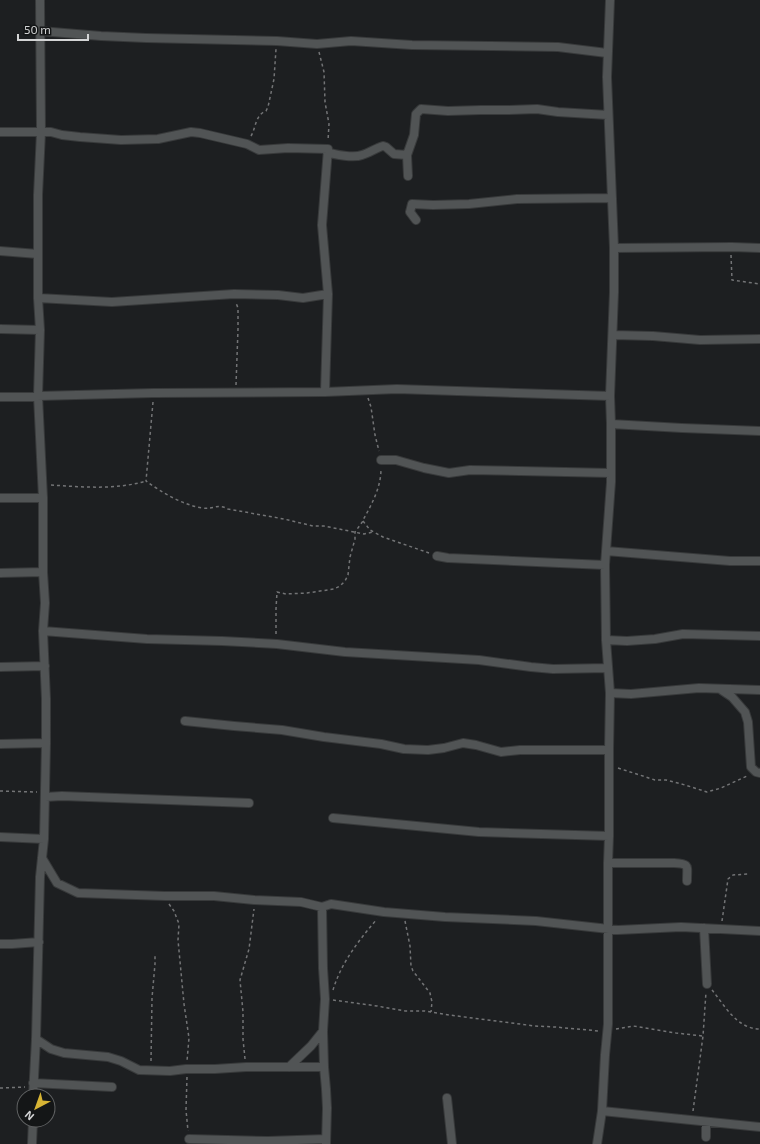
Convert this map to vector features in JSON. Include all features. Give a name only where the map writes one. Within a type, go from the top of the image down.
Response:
[{"type":"street","points":[[40,0],[41,132],[38,194],[38,298],[40,330],[38,396],[43,484],[46,743],[44,838],[39,906],[36,1039],[33,1085],[112,1087]]},
{"type":"street","points":[[597,1144],[602,1110],[604,1055],[608,1031],[610,693],[606,640],[605,565],[611,482],[610,396],[614,292],[614,248],[608,115],[607,53],[610,0]]},
{"type":"street","points":[[40,31],[138,38],[277,41],[317,44],[351,41],[412,45],[538,46],[607,53]]},
{"type":"street","points":[[408,176],[407,155],[414,135],[416,114],[421,109],[448,111],[537,109],[558,112],[608,115]]},
{"type":"street","points":[[0,132],[51,132],[62,135],[121,140],[158,139],[191,132],[247,144],[259,150],[288,148],[327,150],[333,154],[351,156],[362,155],[383,146],[394,154],[407,155]]},
{"type":"street","points":[[325,392],[328,294],[322,225],[327,150]]},
{"type":"street","points":[[416,220],[410,212],[412,204],[433,206],[517,199],[612,198]]},
{"type":"street","points":[[614,248],[760,248]]},
{"type":"street","points":[[0,251],[38,254]]},
{"type":"street","points":[[38,298],[112,302],[234,294],[278,295],[303,298],[328,294]]},
{"type":"street","points":[[0,329],[40,330]]},
{"type":"street","points":[[613,335],[653,336],[700,340],[760,339]]},
{"type":"street","points":[[0,397],[153,393],[325,392],[397,389],[610,396]]},
{"type":"street","points":[[611,424],[690,429],[760,431]]},
{"type":"street","points":[[381,460],[396,460],[449,473],[470,470],[611,473]]},
{"type":"street","points":[[0,498],[43,498]]},
{"type":"street","points":[[606,551],[730,561],[760,561]]},
{"type":"street","points":[[437,556],[605,565]]},
{"type":"street","points":[[0,573],[43,572]]},
{"type":"street","points":[[44,631],[147,639],[277,644],[345,652],[479,660],[545,668],[608,668]]},
{"type":"street","points":[[606,640],[627,641],[655,639],[683,634],[760,636]]},
{"type":"street","points":[[0,667],[45,666]]},
{"type":"street","points":[[610,693],[631,694],[699,688],[760,690]]},
{"type":"street","points":[[720,689],[732,697],[745,712],[748,722],[751,767],[758,773]]},
{"type":"street","points":[[185,721],[282,730],[381,744],[404,749],[428,750],[463,743],[501,752],[520,750],[609,750]]},
{"type":"street","points":[[0,744],[46,743]]},
{"type":"street","points":[[45,794],[249,803]]},
{"type":"street","points":[[334,818],[479,832],[609,836]]},
{"type":"street","points":[[0,837],[44,838]]},
{"type":"street","points":[[42,858],[57,883],[78,893],[214,896],[254,900],[301,902],[322,907],[331,904],[384,912],[445,917],[536,921],[553,924],[631,930],[681,927],[760,931]]},
{"type":"street","points":[[608,863],[683,863],[687,866],[687,881]]},
{"type":"street","points":[[189,1139],[326,1142],[327,1108],[323,1031],[328,1000],[323,968],[322,907]]},
{"type":"street","points":[[704,928],[706,984]]},
{"type":"street","points":[[0,944],[39,942]]},
{"type":"street","points":[[289,1068],[311,1046],[323,1031]]},
{"type":"street","points":[[36,1039],[51,1049],[64,1053],[108,1057],[121,1061],[139,1070],[170,1071],[246,1067],[324,1067]]},
{"type":"street","points":[[447,1098],[452,1144]]},
{"type":"street","points":[[602,1110],[760,1127]]},
{"type":"street","points":[[706,1122],[706,1137]]},
{"type":"street","points":[[32,1144],[33,1128]]},
{"type":"path","points":[[247,144],[253,133],[258,116],[262,112],[266,111],[268,107],[274,80],[277,41]]},
{"type":"path","points":[[317,44],[324,72],[325,102],[330,124],[327,150]]},
{"type":"path","points":[[732,248],[732,280],[760,284]]},
{"type":"path","points":[[234,294],[238,308],[236,393]]},
{"type":"path","points":[[277,644],[277,592],[286,594],[334,589],[345,581],[348,575],[355,532],[363,521],[379,485],[381,460],[375,436],[371,407],[366,391]]},
{"type":"path","points":[[146,481],[153,393]]},
{"type":"path","points":[[43,484],[74,487],[120,486],[146,481],[169,495],[187,504],[198,507],[214,508],[223,506],[228,509],[313,526],[324,526],[364,534],[373,532]]},
{"type":"path","points":[[363,521],[373,532],[437,556]]},
{"type":"path","points":[[609,765],[655,780],[666,780],[707,792],[758,773]]},
{"type":"path","points":[[0,791],[45,794]]},
{"type":"path","points":[[721,929],[728,879],[733,875],[748,874]]},
{"type":"path","points":[[161,896],[174,911],[179,924],[178,940],[189,1038],[186,1069],[186,1110],[189,1139]]},
{"type":"path","points":[[246,1067],[240,980],[249,948],[254,900]]},
{"type":"path","points":[[384,912],[355,946],[328,1000],[405,1011],[425,1011],[535,1026],[556,1026],[608,1031],[633,1026],[703,1036]]},
{"type":"path","points":[[404,913],[410,946],[410,966],[430,993],[432,1002],[431,1012]]},
{"type":"path","points":[[151,1071],[152,998],[155,954]]},
{"type":"path","points":[[706,984],[737,1020],[746,1026],[760,1029]]},
{"type":"path","points":[[692,1120],[703,1036],[706,984]]},
{"type":"path","points":[[0,1088],[33,1085]]}]
